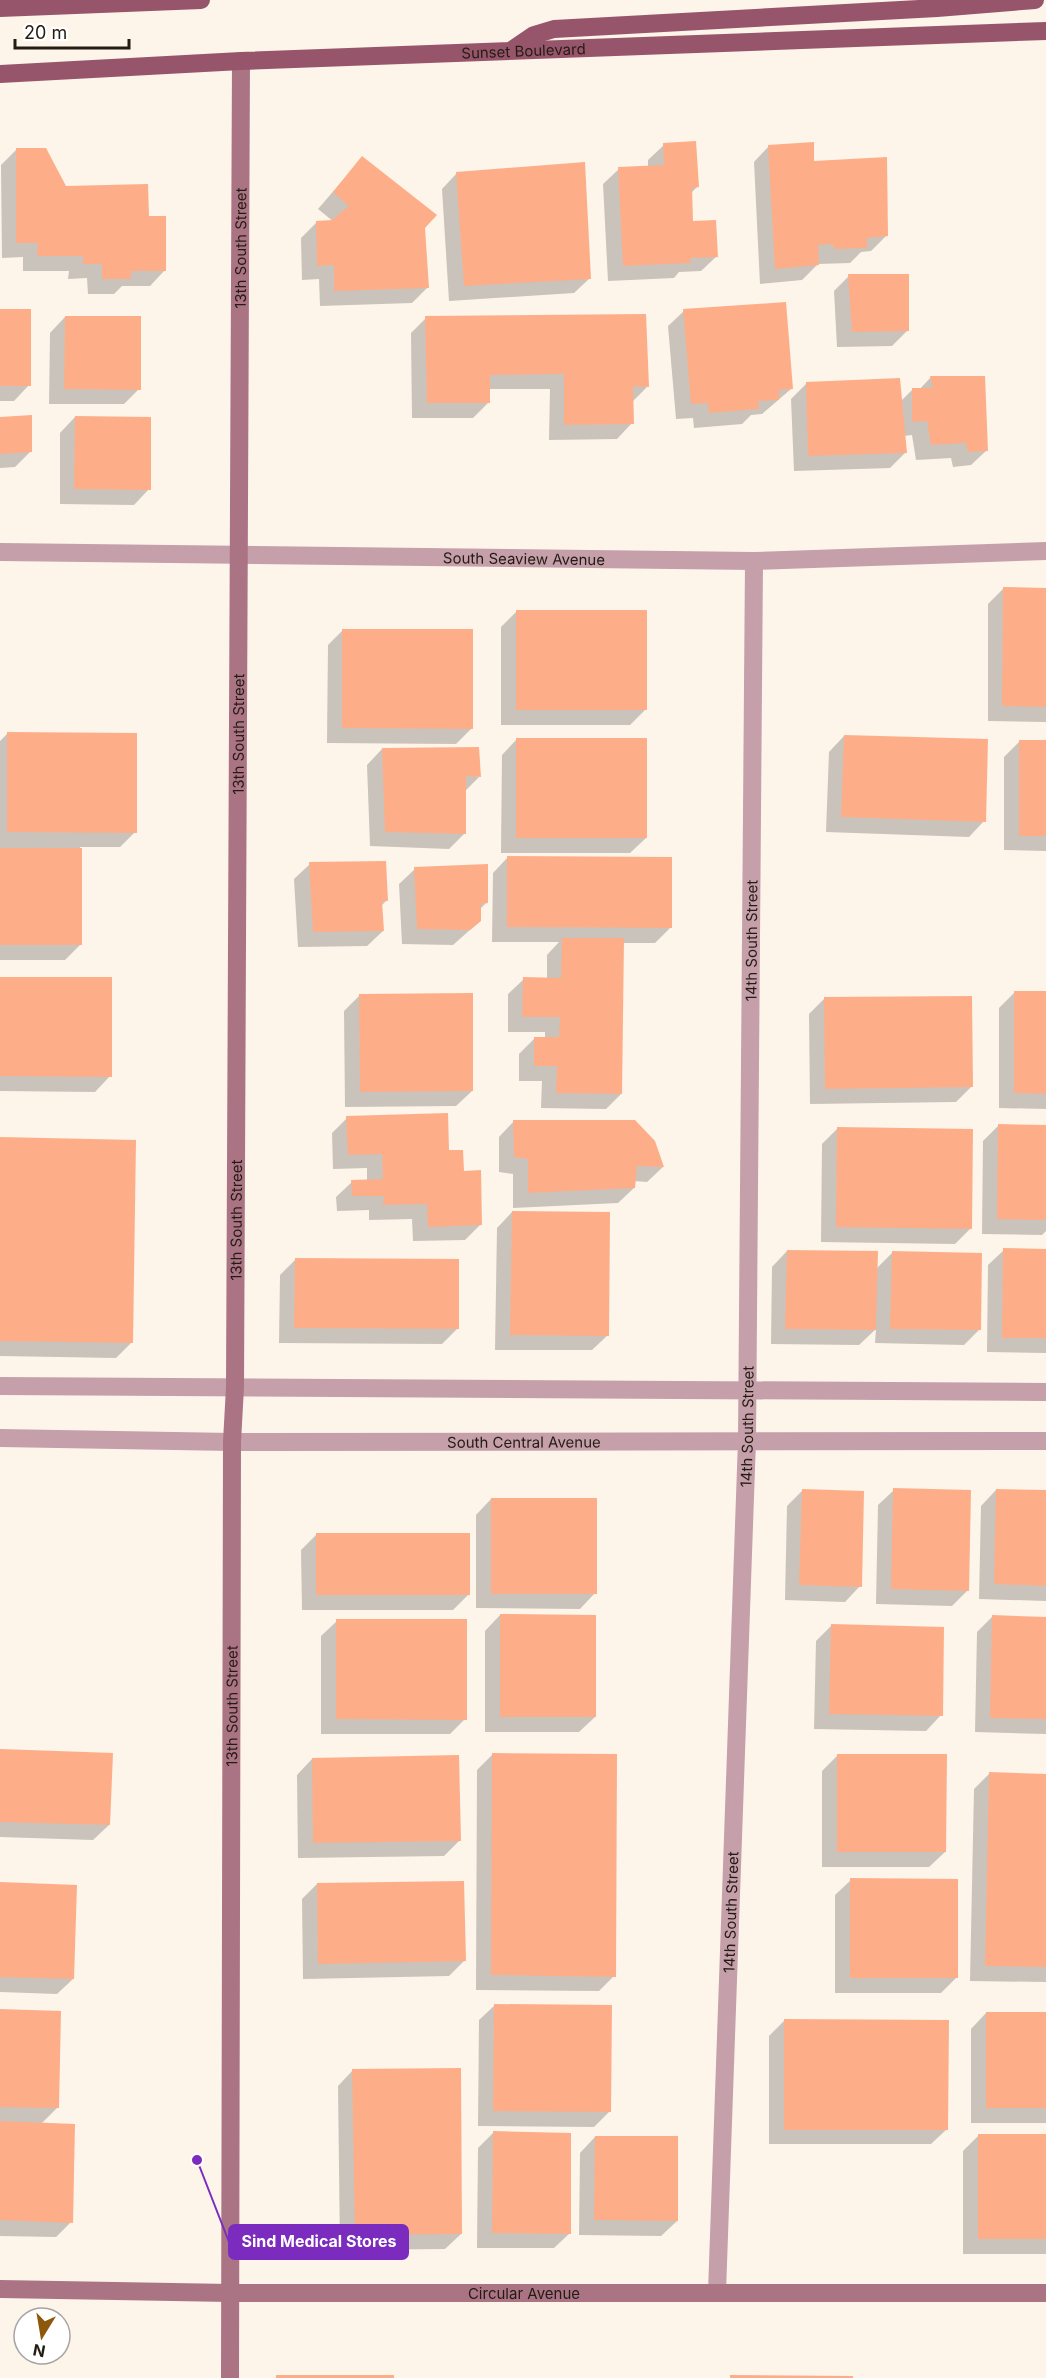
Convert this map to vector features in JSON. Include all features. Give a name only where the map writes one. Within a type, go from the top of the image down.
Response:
[{"type":"main road","points":[[0,8],[201,0]]},
{"type":"main road","points":[[511,51],[534,35],[554,29],[936,8],[1035,0]]},
{"type":"main road","name":"Sunset Boulevard","points":[[0,74],[241,61],[1046,31]]},
{"type":"street","name":"13th South Street","points":[[230,2378],[232,1442],[235,1387],[241,61]]},
{"type":"street","name":"South Seaview Avenue","points":[[0,552],[754,561],[1046,551]]},
{"type":"street","name":"14th South Street","points":[[717,2292],[747,1440],[754,561]]},
{"type":"street","points":[[0,1386],[1046,1392]]},
{"type":"street","name":"South Central Avenue","points":[[0,1438],[232,1442],[1046,1441]]},
{"type":"street","name":"Circular Avenue","points":[[0,2289],[230,2293],[1046,2292]]},
{"type":"building","points":[[696,141],[699,187],[692,188],[693,221],[716,220],[718,257],[690,258],[691,263],[623,266],[618,167],[664,165],[663,143]]},
{"type":"building","points":[[814,142],[814,161],[887,157],[888,236],[867,238],[867,248],[834,249],[833,244],[818,245],[819,265],[775,269],[768,145]]},
{"type":"building","points":[[16,148],[46,148],[66,186],[148,184],[149,216],[166,216],[166,271],[131,271],[131,279],[102,279],[102,264],[83,264],[83,256],[37,256],[38,243],[16,243]]},
{"type":"building","points":[[362,156],[437,215],[425,228],[429,288],[334,291],[334,265],[317,266],[316,221],[332,220],[349,206],[333,192]]},
{"type":"building","points":[[585,162],[591,279],[464,286],[456,172]]},
{"type":"building","points":[[848,274],[909,274],[909,331],[852,332]]},
{"type":"building","points":[[786,302],[793,389],[779,390],[779,400],[758,401],[759,409],[709,413],[708,403],[691,404],[683,309]]},
{"type":"building","points":[[0,309],[31,309],[31,386],[0,386]]},
{"type":"building","points":[[646,314],[649,387],[633,386],[634,424],[564,425],[564,374],[490,375],[490,403],[427,403],[425,316]]},
{"type":"building","points":[[65,316],[141,316],[141,390],[64,389]]},
{"type":"building","points":[[930,376],[985,376],[988,451],[968,452],[966,443],[931,445],[927,421],[912,422],[912,388],[933,388]]},
{"type":"building","points":[[900,378],[907,453],[808,456],[806,382]]},
{"type":"building","points":[[32,415],[32,452],[0,454],[0,417]]},
{"type":"building","points":[[75,416],[151,417],[151,490],[74,489]]},
{"type":"building","points":[[1003,587],[1046,588],[1046,707],[1002,706]]},
{"type":"building","points":[[516,610],[647,610],[647,710],[516,710]]},
{"type":"building","points":[[342,629],[473,629],[473,729],[342,728]]},
{"type":"building","points":[[7,732],[137,733],[137,833],[7,832]]},
{"type":"building","points":[[844,735],[988,739],[986,822],[841,817]]},
{"type":"building","points":[[516,738],[647,738],[647,838],[516,838]]},
{"type":"building","points":[[1019,740],[1046,740],[1046,836],[1019,836]]},
{"type":"building","points":[[479,747],[481,777],[466,776],[466,834],[385,832],[382,748]]},
{"type":"building","points":[[0,848],[82,848],[82,945],[0,945]]},
{"type":"building","points":[[507,856],[672,857],[672,928],[507,927]]},
{"type":"building","points":[[386,861],[388,901],[382,901],[384,931],[313,932],[309,862]]},
{"type":"building","points":[[488,864],[488,903],[481,904],[481,921],[470,930],[417,929],[414,867]]},
{"type":"building","points":[[562,938],[624,938],[622,1094],[556,1093],[557,1066],[534,1066],[534,1037],[559,1037],[560,1017],[522,1017],[523,977],[561,978]]},
{"type":"building","points":[[0,977],[112,977],[112,1077],[0,1076]]},
{"type":"building","points":[[1014,991],[1046,991],[1046,1094],[1014,1093]]},
{"type":"building","points":[[473,993],[473,1091],[360,1092],[359,994]]},
{"type":"building","points":[[972,996],[973,1087],[825,1089],[824,997]]},
{"type":"building","points":[[448,1113],[449,1150],[463,1150],[464,1171],[481,1170],[482,1225],[428,1227],[427,1204],[383,1205],[384,1196],[352,1196],[351,1180],[383,1179],[382,1154],[348,1155],[346,1116]]},
{"type":"building","points":[[513,1120],[635,1120],[655,1141],[664,1167],[637,1166],[635,1188],[528,1193],[528,1159],[514,1157]]},
{"type":"building","points":[[998,1124],[1046,1125],[1046,1220],[997,1219]]},
{"type":"building","points":[[837,1127],[973,1129],[972,1229],[836,1227]]},
{"type":"building","points":[[0,1137],[136,1140],[133,1343],[0,1341]]},
{"type":"building","points":[[512,1211],[610,1212],[609,1336],[510,1335]]},
{"type":"building","points":[[1003,1248],[1046,1249],[1046,1338],[1002,1338]]},
{"type":"building","points":[[787,1250],[878,1251],[876,1330],[785,1329]]},
{"type":"building","points":[[892,1251],[982,1253],[981,1330],[890,1329]]},
{"type":"building","points":[[295,1258],[459,1259],[459,1329],[294,1328]]},
{"type":"building","points":[[893,1488],[971,1490],[969,1591],[891,1589]]},
{"type":"building","points":[[802,1489],[864,1491],[862,1587],[799,1585]]},
{"type":"building","points":[[996,1489],[1046,1490],[1046,1586],[994,1584]]},
{"type":"building","points":[[491,1498],[597,1498],[597,1594],[491,1594]]},
{"type":"building","points":[[316,1533],[470,1533],[470,1595],[316,1595]]},
{"type":"building","points":[[500,1614],[596,1615],[596,1717],[500,1717]]},
{"type":"building","points":[[992,1615],[1046,1617],[1046,1719],[990,1718]]},
{"type":"building","points":[[336,1619],[467,1619],[467,1720],[336,1719]]},
{"type":"building","points":[[831,1624],[944,1627],[943,1716],[829,1714]]},
{"type":"building","points":[[0,1749],[113,1753],[110,1825],[0,1822]]},
{"type":"building","points":[[492,1753],[617,1754],[616,1977],[491,1975]]},
{"type":"building","points":[[837,1754],[947,1754],[946,1852],[837,1852]]},
{"type":"building","points":[[459,1755],[461,1841],[313,1843],[312,1758]]},
{"type":"building","points":[[989,1772],[1046,1774],[1046,1967],[985,1966]]},
{"type":"building","points":[[850,1878],[958,1879],[958,1978],[850,1978]]},
{"type":"building","points":[[464,1881],[466,1961],[318,1964],[317,1883]]},
{"type":"building","points":[[0,1882],[77,1885],[74,1979],[0,1977]]},
{"type":"building","points":[[494,2004],[612,2005],[611,2112],[493,2111]]},
{"type":"building","points":[[0,2009],[61,2011],[59,2108],[0,2107]]},
{"type":"building","points":[[986,2012],[1046,2012],[1046,2108],[986,2108]]},
{"type":"building","points":[[784,2019],[949,2020],[948,2130],[784,2130]]},
{"type":"building","points":[[461,2068],[462,2234],[355,2235],[352,2069]]},
{"type":"building","points":[[0,2121],[75,2124],[73,2223],[0,2220]]},
{"type":"building","points":[[493,2131],[571,2133],[571,2234],[492,2233]]},
{"type":"building","points":[[978,2134],[1046,2134],[1046,2239],[978,2239]]},
{"type":"building","points":[[595,2136],[678,2136],[678,2221],[594,2220]]},
{"type":"building","points":[[276,2375],[394,2375],[394,2378],[276,2378]]},
{"type":"building","points":[[730,2375],[853,2376],[853,2378],[730,2378]]},
{"type":"place","name":"Sind Medical Stores","points":[[197,2160]]}]
